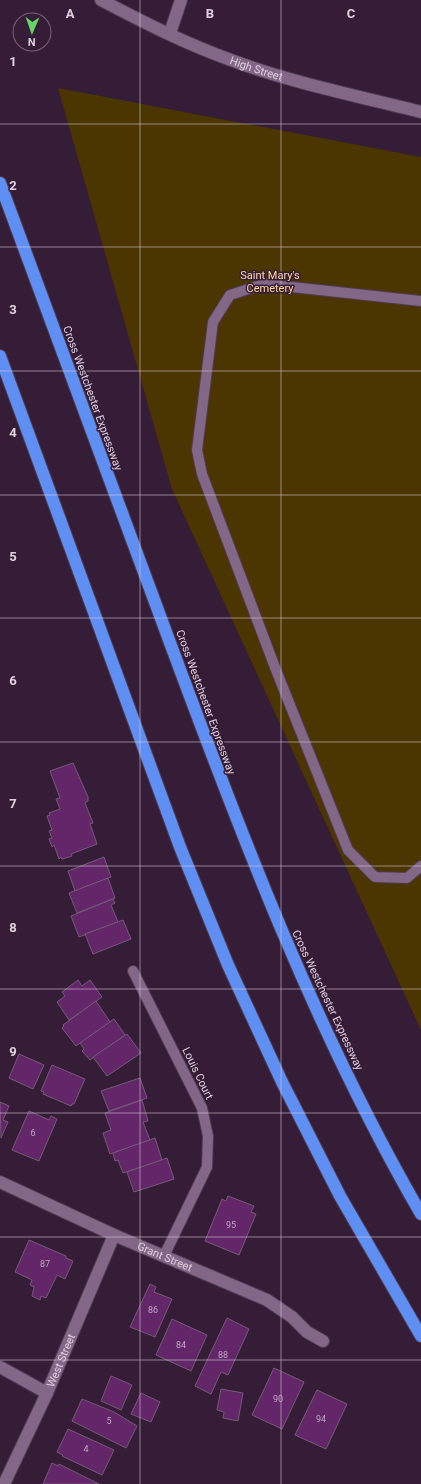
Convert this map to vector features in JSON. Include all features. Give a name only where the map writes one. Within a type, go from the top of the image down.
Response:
[{"type":"highway","name":"Cross Westchester Expressway","points":[[0,183],[220,778],[269,901],[338,1055],[421,1214]]},
{"type":"highway","points":[[0,356],[183,853],[228,965],[285,1088],[337,1189],[382,1272],[421,1336]]},
{"type":"street","name":"High Street","points":[[101,0],[230,60],[271,73],[421,112]]},
{"type":"street","points":[[170,33],[181,0]]},
{"type":"street","name":"Grant Street","points":[[0,1182],[114,1235],[267,1300],[292,1317],[307,1332],[323,1341]]},
{"type":"street","name":"West Street","points":[[4,1484],[47,1393],[114,1235]]},
{"type":"street","points":[[0,1367],[47,1393]]},
{"type":"lane","points":[[421,301],[264,284],[230,295],[213,322],[197,450],[205,481],[276,670],[348,850],[376,877],[407,878],[421,866]]},
{"type":"lane","name":"Louis Court","points":[[133,971],[202,1108],[208,1136],[207,1167],[164,1256]]},
{"type":"green space","name":"Saint Mary's Cemetery","points":[[58,88],[421,157],[421,1030],[172,489]]},
{"type":"building","points":[[73,763],[88,797],[88,801],[85,803],[93,823],[90,824],[97,844],[71,854],[72,856],[62,859],[61,857],[59,859],[54,845],[52,847],[49,839],[52,838],[49,831],[52,830],[47,816],[50,815],[49,813],[60,809],[56,799],[60,798],[50,771]]},
{"type":"building","points":[[104,857],[111,877],[75,891],[68,871]]},
{"type":"building","points":[[108,878],[115,898],[77,913],[69,893]]},
{"type":"building","points":[[113,899],[115,903],[111,905],[118,922],[79,937],[71,916]]},
{"type":"building","points":[[123,920],[131,939],[93,954],[85,934]]},
{"type":"building","points":[[78,980],[82,986],[90,980],[102,997],[69,1020],[57,1002],[65,996],[62,992]]},
{"type":"building","points":[[96,1001],[110,1022],[76,1046],[62,1028],[64,1026],[63,1025]]},
{"type":"building","points":[[114,1019],[125,1035],[90,1060],[82,1051],[84,1049],[80,1043]]},
{"type":"building","points":[[127,1034],[141,1053],[107,1076],[93,1057]]},
{"type":"building","points":[[19,1054],[44,1065],[33,1089],[9,1078]]},
{"type":"building","points":[[52,1065],[85,1079],[74,1104],[71,1106],[43,1094],[44,1092],[41,1091]]},
{"type":"building","points":[[140,1078],[147,1098],[109,1111],[101,1091]]},
{"type":"building","points":[[142,1100],[148,1121],[143,1122],[150,1140],[110,1154],[103,1133],[111,1130],[105,1113]]},
{"type":"building","points":[[0,1102],[9,1106],[3,1120],[8,1122],[1,1138]]},
{"type":"building","points":[[29,1111],[49,1120],[51,1116],[57,1119],[39,1161],[12,1150]]},
{"type":"building","points":[[155,1138],[162,1160],[123,1173],[118,1160],[115,1161],[113,1153]]},
{"type":"building","points":[[167,1158],[174,1179],[134,1192],[127,1172]]},
{"type":"building","points":[[228,1196],[254,1206],[251,1212],[256,1214],[239,1255],[205,1241],[222,1199],[226,1201]]},
{"type":"building","points":[[29,1240],[66,1256],[66,1258],[73,1261],[65,1279],[57,1275],[46,1298],[41,1296],[40,1300],[32,1296],[34,1287],[30,1285],[32,1280],[15,1272]]},
{"type":"building","points":[[150,1284],[156,1287],[154,1292],[172,1299],[155,1337],[130,1327]]},
{"type":"building","points":[[227,1318],[249,1329],[228,1375],[221,1372],[211,1394],[195,1386]]},
{"type":"building","points":[[172,1319],[207,1335],[191,1371],[156,1355]]},
{"type":"building","points":[[274,1368],[304,1382],[282,1429],[252,1415]]},
{"type":"building","points":[[111,1376],[132,1385],[121,1410],[101,1401]]},
{"type":"building","points":[[221,1389],[243,1393],[238,1421],[223,1418],[224,1412],[217,1410]]},
{"type":"building","points":[[317,1390],[347,1404],[326,1449],[295,1435]]},
{"type":"building","points":[[141,1393],[160,1402],[151,1422],[131,1414]]},
{"type":"building","points":[[82,1399],[114,1412],[137,1426],[126,1448],[72,1421]]},
{"type":"building","points":[[68,1429],[114,1450],[102,1475],[62,1456],[63,1455],[57,1452]]},
{"type":"building","points":[[52,1463],[58,1466],[59,1464],[99,1484],[43,1484]]}]
